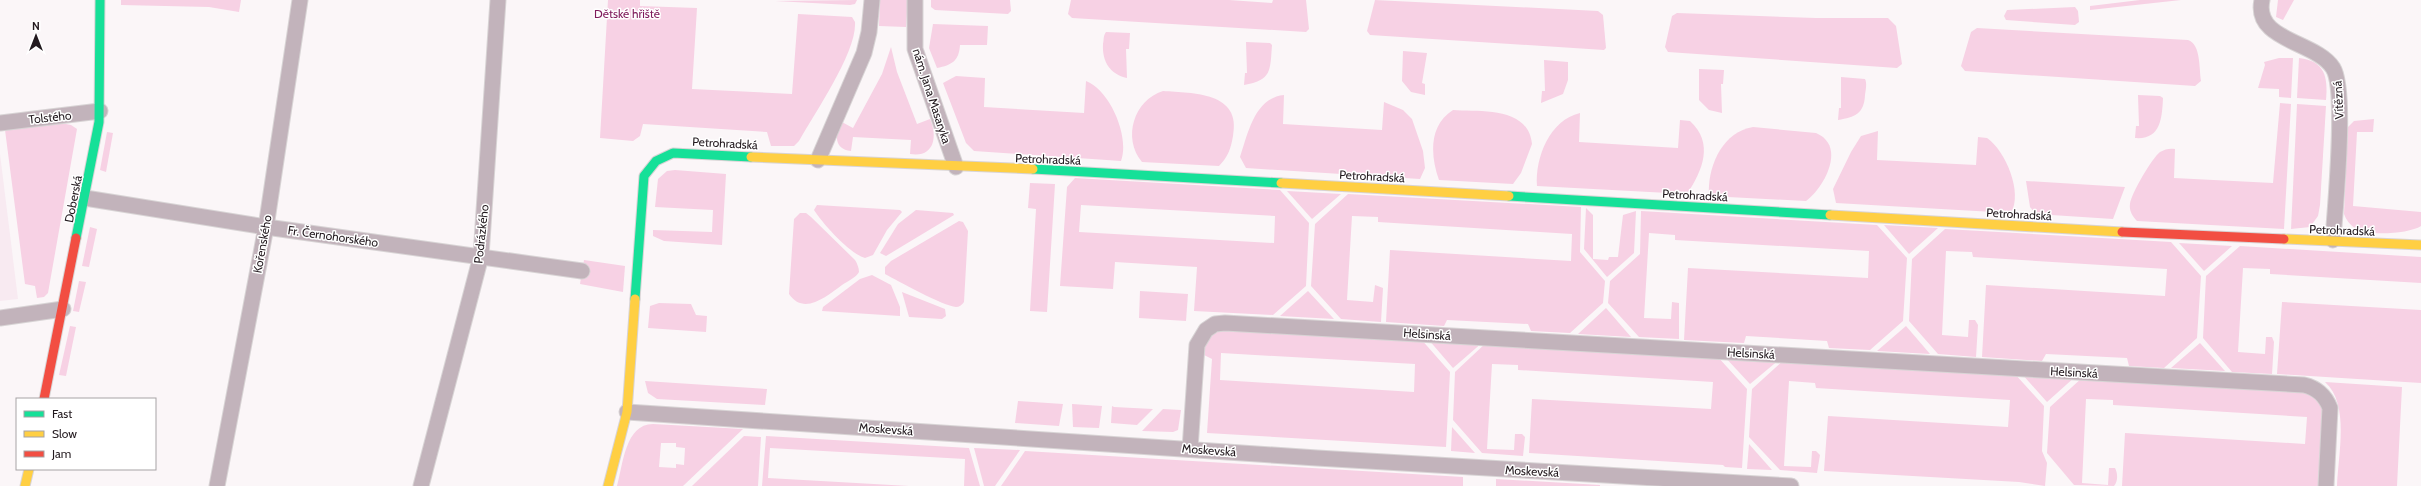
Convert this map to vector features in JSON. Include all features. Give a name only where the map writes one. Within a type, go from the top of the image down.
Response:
[{"type":"street","name":"Doberská","points":[[44,398],[85,198],[100,111],[100,0]]},
{"type":"street","name":"Kořenského","points":[[217,486],[266,226],[300,0]]},
{"type":"street","name":"Podrázkého","points":[[421,486],[481,256],[498,0]]},
{"type":"street","points":[[818,160],[864,54],[870,32],[872,0]]},
{"type":"street","name":"nám. Jana Masaryka","points":[[915,0],[915,49],[956,167]]},
{"type":"street","name":"Vítězná","points":[[2262,0],[2262,17],[2270,29],[2324,58],[2333,68],[2337,78],[2340,106],[2333,240]]},
{"type":"street","name":"Tolstého","points":[[0,122],[100,111]]},
{"type":"street","name":"Petrohradská","points":[[608,486],[627,412],[641,189],[648,166],[658,159],[673,153],[956,167],[1044,169],[2244,239],[2333,240],[2421,245]]},
{"type":"street","name":"Fr. Černohorského","points":[[85,198],[266,226],[582,271]]},
{"type":"street","points":[[0,318],[63,309]]},
{"type":"street","name":"Helsinská","points":[[1190,448],[1197,345],[1206,330],[1215,324],[1225,322],[2304,385],[2317,390],[2327,401],[2330,408],[2326,486]]},
{"type":"street","name":"Moskevská","points":[[627,412],[1791,486]]},
{"type":"street","points":[[25,486],[29,470]]},
{"type":"shaded area","points":[[0,154],[18,299],[0,301]]},
{"type":"green space","points":[[121,0],[241,0],[239,12],[209,7],[121,5]]},
{"type":"green space","name":"Dětské hřiště","points":[[608,0],[640,0],[640,6],[697,8],[692,89],[792,94],[798,14],[852,17],[855,22],[854,35],[834,82],[799,141],[794,146],[771,146],[767,132],[643,124],[640,136],[633,141],[600,138]]},
{"type":"green space","points":[[857,0],[855,4],[850,5],[775,1]]},
{"type":"green space","points":[[880,0],[908,0],[906,27],[879,26]]},
{"type":"green space","points":[[931,0],[1010,0],[1011,11],[1008,14],[935,10],[931,7]]},
{"type":"green space","points":[[1071,0],[1229,0],[1272,3],[1273,0],[1306,0],[1309,29],[1306,32],[1072,18],[1068,14]]},
{"type":"green space","points":[[1375,0],[1598,11],[1603,15],[1606,48],[1604,50],[1370,35],[1367,31]]},
{"type":"green space","points":[[2140,0],[2181,0],[2090,10],[2090,6]]},
{"type":"green space","points":[[2278,0],[2294,0],[2283,20],[2276,17]]},
{"type":"green space","points":[[2075,7],[2078,11],[2079,22],[2075,25],[2006,20],[2004,16],[2007,10]]},
{"type":"green space","points":[[1677,13],[1816,18],[1888,18],[1896,26],[1902,64],[1897,68],[1668,52],[1665,47],[1672,16]]},
{"type":"green space","points":[[933,24],[988,26],[987,45],[960,45],[958,55],[951,64],[937,68],[929,48]]},
{"type":"green space","points":[[1977,28],[2188,40],[2195,46],[2197,52],[2201,81],[2195,86],[1965,71],[1961,66],[1971,32]]},
{"type":"green space","points":[[1106,32],[1130,33],[1129,49],[1126,49],[1127,78],[1116,74],[1106,62],[1103,44]]},
{"type":"green space","points":[[1246,42],[1270,43],[1272,45],[1271,62],[1268,73],[1260,80],[1244,85],[1245,73],[1247,73]]},
{"type":"green space","points":[[891,47],[897,72],[917,124],[930,119],[934,133],[932,145],[924,153],[910,154],[911,140],[853,137],[851,151],[845,150],[841,147],[837,140],[840,121],[853,128],[882,74]]},
{"type":"green space","points":[[1403,51],[1427,53],[1422,83],[1425,84],[1425,95],[1411,92],[1402,81]]},
{"type":"green space","points":[[2279,58],[2293,58],[2291,98],[2279,97],[2279,89],[2258,88],[2265,65],[2264,62]]},
{"type":"green space","points":[[2299,58],[2314,63],[2323,72],[2326,84],[2326,100],[2297,98]]},
{"type":"green space","points":[[1544,60],[1568,62],[1568,80],[1563,94],[1541,103],[1542,91],[1545,91]]},
{"type":"green space","points":[[1699,69],[1724,70],[1723,84],[1721,84],[1722,113],[1709,110],[1699,100]]},
{"type":"green space","points":[[956,76],[985,78],[984,107],[1084,113],[1086,81],[1095,86],[1103,94],[1116,115],[1123,140],[1121,161],[974,151],[966,143],[943,83]]},
{"type":"green space","points":[[1841,77],[1865,79],[1866,86],[1863,106],[1858,114],[1849,118],[1838,120],[1839,108],[1841,108]]},
{"type":"green space","points":[[1163,91],[1188,93],[1213,98],[1223,103],[1230,111],[1234,122],[1233,136],[1227,156],[1219,166],[1142,162],[1136,152],[1133,142],[1132,131],[1134,121],[1138,111],[1145,103],[1153,96]]},
{"type":"green space","points":[[1284,95],[1283,124],[1382,130],[1384,102],[1403,110],[1412,119],[1423,151],[1425,168],[1420,179],[1246,168],[1240,157],[1254,118],[1266,103],[1274,98]]},
{"type":"green space","points":[[2138,95],[2160,96],[2163,98],[2161,120],[2155,131],[2144,138],[2135,138],[2136,126],[2139,126]]},
{"type":"green space","points":[[2280,103],[2291,104],[2284,229],[2137,221],[2135,219],[2130,208],[2131,199],[2134,192],[2152,161],[2160,152],[2166,149],[2175,149],[2174,178],[2273,183]]},
{"type":"green space","points":[[2297,104],[2326,106],[2318,216],[2310,227],[2291,229]]},
{"type":"green space","points":[[1453,110],[1501,114],[1512,117],[1522,123],[1529,132],[1532,144],[1521,173],[1513,184],[1439,180],[1434,161],[1434,141],[1439,124],[1445,116]]},
{"type":"green space","points":[[1580,113],[1579,142],[1678,148],[1680,120],[1690,121],[1702,138],[1704,157],[1698,176],[1687,194],[1537,186],[1539,163],[1546,141],[1560,123],[1569,117]]},
{"type":"green space","points":[[2374,119],[2373,132],[2357,132],[2353,206],[2421,212],[2421,226],[2415,229],[2388,233],[2370,233],[2356,229],[2347,220],[2344,214],[2348,127],[2354,121]]},
{"type":"green space","points":[[61,123],[71,125],[77,129],[48,293],[44,297],[37,298],[35,286],[25,284],[5,130]]},
{"type":"green space","points":[[1753,127],[1816,133],[1825,139],[1830,147],[1831,157],[1829,167],[1820,187],[1806,201],[1709,196],[1711,174],[1719,152],[1725,143],[1733,136],[1742,130]]},
{"type":"green space","points":[[1878,131],[1877,160],[1976,165],[1978,137],[1987,138],[2000,152],[2011,173],[2015,195],[2011,213],[1836,203],[1833,189],[1851,152],[1861,136]]},
{"type":"green space","points":[[107,132],[113,133],[106,172],[100,170]]},
{"type":"green space","points":[[675,170],[726,174],[722,245],[664,241],[653,236],[653,230],[712,232],[713,210],[655,207],[658,179],[667,171]]},
{"type":"green space","points":[[1075,178],[1280,190],[1309,223],[1306,286],[1273,315],[1194,311],[1197,267],[1115,262],[1113,289],[1060,286],[1067,187]],"holes":[[[1081,205],[1275,216],[1274,243],[1079,232]]]},
{"type":"green space","points":[[2026,181],[2125,187],[2113,219],[2036,214],[2030,207]]},
{"type":"green space","points":[[1030,183],[1055,184],[1047,312],[1030,311],[1036,209],[1028,208]]},
{"type":"green space","points":[[1287,191],[1341,194],[1312,219]]},
{"type":"green space","points":[[1348,194],[1581,207],[1580,252],[1605,281],[1603,303],[1570,333],[1531,331],[1528,324],[1447,320],[1444,326],[1386,322],[1390,250],[1571,261],[1572,234],[1378,222],[1378,217],[1352,216],[1347,300],[1373,302],[1375,285],[1383,288],[1381,322],[1341,319],[1311,286],[1315,224]]},
{"type":"green space","points":[[817,205],[900,210],[902,212],[887,230],[873,255],[865,258],[852,251],[830,230],[814,210]]},
{"type":"green space","points":[[1586,208],[1593,215],[1593,259],[1608,260],[1609,257],[1618,257],[1623,215],[1636,211],[1634,253],[1607,277],[1584,249]]},
{"type":"green space","points":[[916,210],[953,213],[954,215],[886,256],[880,253],[898,224]]},
{"type":"green space","points":[[1641,211],[1877,225],[1907,258],[1903,321],[1870,350],[1829,348],[1827,341],[1746,336],[1744,343],[1684,340],[1688,268],[1868,278],[1869,251],[1675,240],[1675,235],[1649,233],[1644,318],[1671,319],[1672,302],[1679,303],[1679,339],[1639,337],[1608,303],[1610,281],[1640,254]]},
{"type":"green space","points":[[800,213],[806,213],[811,217],[855,260],[859,270],[856,276],[830,294],[816,302],[808,304],[795,300],[789,294],[794,219]]},
{"type":"green space","points":[[959,221],[963,222],[968,231],[964,302],[960,306],[950,306],[920,293],[885,274],[885,267],[891,261]]},
{"type":"green space","points":[[1884,225],[1938,228],[1909,254]]},
{"type":"green space","points":[[90,227],[97,229],[89,267],[82,266]]},
{"type":"green space","points":[[1945,229],[2171,242],[2201,276],[2197,338],[2164,368],[2129,366],[2127,358],[2046,354],[2042,361],[1982,357],[1986,285],[2165,296],[2167,269],[1973,257],[1972,252],[1946,251],[1942,335],[1968,337],[1969,320],[1975,320],[1978,325],[1976,357],[1938,354],[1909,321],[1912,259]]},
{"type":"green space","points":[[2179,243],[2232,246],[2204,271]]},
{"type":"green space","points":[[2240,246],[2421,257],[2421,283],[2270,274],[2270,269],[2243,268],[2238,352],[2265,354],[2266,337],[2272,337],[2274,342],[2272,374],[2232,372],[2203,338],[2206,276]]},
{"type":"green space","points":[[584,260],[625,266],[623,292],[580,284]]},
{"type":"green space","points":[[872,275],[891,285],[900,307],[900,316],[822,311],[823,307],[860,279]]},
{"type":"green space","points":[[79,281],[86,282],[79,312],[73,311]]},
{"type":"green space","points":[[1140,291],[1188,294],[1186,321],[1139,318]]},
{"type":"green space","points":[[1308,291],[1334,319],[1280,316]]},
{"type":"green space","points":[[902,292],[945,309],[946,316],[942,319],[909,317]]},
{"type":"green space","points":[[2282,302],[2421,310],[2421,383],[2277,374]]},
{"type":"green space","points":[[659,303],[691,304],[696,315],[707,316],[706,332],[648,328],[650,306]]},
{"type":"green space","points":[[1606,308],[1631,337],[1578,334]]},
{"type":"green space","points":[[70,326],[76,327],[66,376],[59,375]]},
{"type":"green space","points":[[1906,326],[1930,354],[1877,351]]},
{"type":"green space","points":[[1220,328],[1420,338],[1450,372],[1446,447],[1207,433],[1212,359],[1200,353],[1203,342]],"holes":[[[1221,353],[1415,364],[1414,392],[1220,380]]]},
{"type":"green space","points":[[1428,339],[1483,342],[1453,368]]},
{"type":"green space","points":[[1487,342],[1717,356],[1747,389],[1742,468],[1725,467],[1723,465],[1529,453],[1532,399],[1711,409],[1713,382],[1518,370],[1518,365],[1492,364],[1487,449],[1514,450],[1515,434],[1522,434],[1525,437],[1523,456],[1482,453],[1453,420],[1455,372]]},
{"type":"green space","points":[[2200,343],[2225,371],[2171,368]]},
{"type":"green space","points":[[1724,356],[1780,359],[1750,384]]},
{"type":"green space","points":[[1785,359],[2014,373],[2044,406],[2042,451],[2047,463],[2045,486],[2019,482],[1824,471],[1828,416],[2008,427],[2010,400],[1816,388],[1815,383],[1789,381],[1784,466],[1811,467],[1812,451],[1816,451],[1820,455],[1817,473],[1780,470],[1749,437],[1752,389]]},
{"type":"green space","points":[[2021,373],[2076,376],[2047,402]]},
{"type":"green space","points":[[2083,377],[2309,392],[2323,405],[2322,486],[2122,486],[2125,433],[2305,444],[2307,417],[2113,405],[2113,400],[2086,399],[2082,483],[2108,485],[2109,468],[2115,468],[2117,480],[2114,486],[2074,485],[2047,453],[2050,407]]},
{"type":"green space","points":[[645,381],[767,389],[765,405],[657,399],[648,393]]},
{"type":"green space","points":[[2325,382],[2402,387],[2397,486],[2337,486],[2341,431],[2340,416],[2338,403],[2333,392]]},
{"type":"green space","points":[[1018,401],[1063,404],[1059,426],[1015,423]]},
{"type":"green space","points":[[1072,404],[1102,406],[1099,428],[1073,427]]},
{"type":"green space","points":[[1112,406],[1153,409],[1137,425],[1111,423]]},
{"type":"green space","points":[[1163,409],[1181,410],[1178,430],[1173,432],[1142,431]]},
{"type":"green space","points":[[653,424],[743,429],[683,486],[617,486],[624,457],[631,438],[636,431],[644,426]],"holes":[[[661,443],[676,443],[676,447],[685,448],[684,465],[676,464],[676,468],[659,467]]]},
{"type":"green space","points":[[1452,427],[1475,453],[1451,451]]},
{"type":"green space","points":[[744,436],[761,437],[758,486],[692,486]]},
{"type":"green space","points":[[766,436],[969,448],[980,486],[964,486],[965,459],[770,448],[768,478],[909,486],[762,486]]},
{"type":"green space","points":[[1749,444],[1772,470],[1747,469]]},
{"type":"green space","points":[[974,448],[1020,450],[995,486],[984,486]]},
{"type":"green space","points":[[1025,451],[1463,477],[1463,486],[1001,486]]},
{"type":"green space","points":[[1496,479],[1600,485],[1600,486],[1496,486]]},
{"type":"traffic: fast","points":[[76,238],[99,122],[100,0]]},
{"type":"traffic: fast","points":[[635,299],[644,176],[656,161],[673,153],[751,157]]},
{"type":"traffic: fast","points":[[1033,169],[1281,183]]},
{"type":"traffic: fast","points":[[1509,196],[1830,215]]},
{"type":"traffic: slow","points":[[751,157],[1033,169]]},
{"type":"traffic: slow","points":[[1281,183],[1509,196]]},
{"type":"traffic: slow","points":[[1830,215],[2122,232]]},
{"type":"traffic: slow","points":[[2284,239],[2421,245]]},
{"type":"traffic: slow","points":[[608,486],[627,412],[635,299]]},
{"type":"traffic: slow","points":[[25,486],[29,470]]},
{"type":"traffic: jam","points":[[2122,232],[2284,239]]},
{"type":"traffic: jam","points":[[44,398],[76,238]]}]
